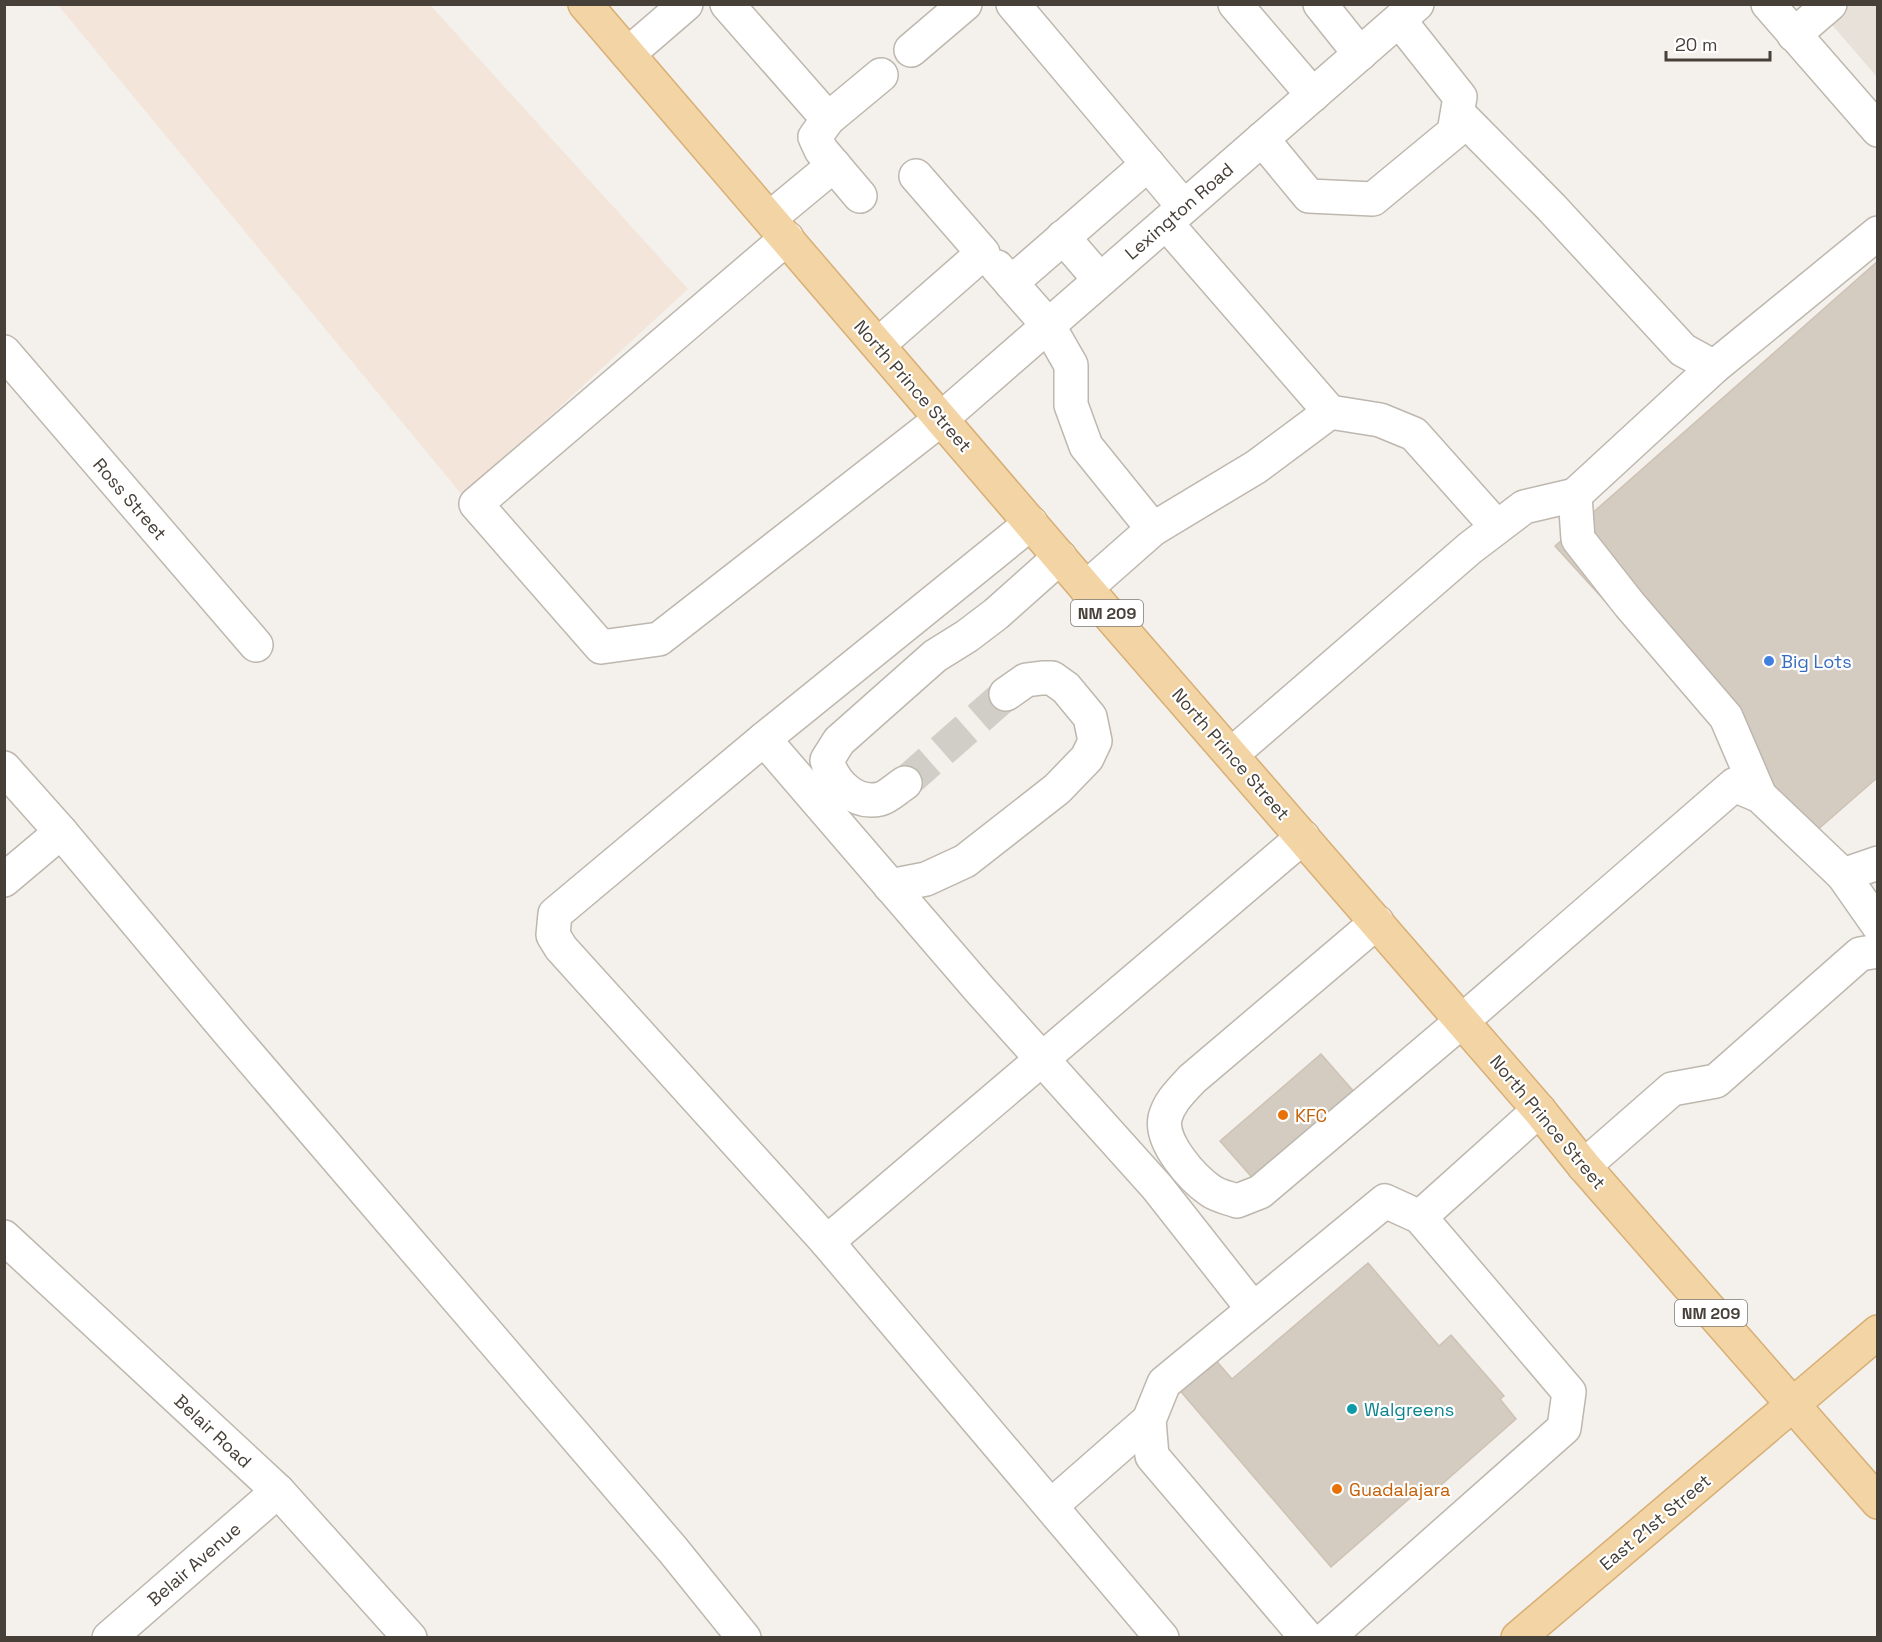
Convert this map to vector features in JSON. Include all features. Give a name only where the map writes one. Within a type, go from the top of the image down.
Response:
[{"type":"main road","name":"North Prince Street","points":[[585,4],[1086,588],[1539,1110],[1584,1166],[1791,1406],[1878,1502]]},
{"type":"main road","name":"East 21st Street","points":[[1518,1638],[1878,1332]]},
{"type":"street","points":[[628,54],[686,4]]},
{"type":"street","points":[[727,4],[828,119]]},
{"type":"street","points":[[911,50],[965,4]]},
{"type":"street","points":[[1013,4],[1148,164],[1175,215],[1311,392],[1330,412],[1380,420],[1414,434],[1497,527]]},
{"type":"street","points":[[1235,4],[1313,95]]},
{"type":"street","points":[[1768,4],[1878,130]]},
{"type":"street","points":[[1794,35],[1830,4]]},
{"type":"street","points":[[1336,10],[1360,54]]},
{"type":"street","points":[[1262,139],[1309,196],[1373,199],[1454,132],[1461,97],[1408,12]]},
{"type":"street","name":"Lexington Road","points":[[779,228],[476,504],[601,647],[659,639],[941,419],[1408,12]]},
{"type":"street","points":[[860,196],[821,150],[815,136],[828,119],[881,75]]},
{"type":"street","points":[[1458,113],[1551,207],[1683,350],[1714,367]]},
{"type":"street","points":[[1011,283],[1148,164]]},
{"type":"street","points":[[779,228],[834,165]]},
{"type":"street","points":[[916,176],[1048,325],[1071,365],[1071,405],[1086,446],[1153,529]]},
{"type":"street","points":[[1232,754],[1497,527],[1524,507],[1575,495],[1714,367],[1878,233]]},
{"type":"street","points":[[1063,237],[1100,280]]},
{"type":"street","points":[[878,345],[983,253]]},
{"type":"street","name":"Ross Street","points":[[4,352],[256,645]]},
{"type":"street","points":[[1086,588],[1153,529],[1256,467],[1330,412]]},
{"type":"street","points":[[1575,495],[1578,539],[1629,604],[1725,717],[1760,796]]},
{"type":"street","points":[[1031,523],[764,739],[555,914],[553,935],[561,948],[827,1242],[1161,1638]]},
{"type":"street","points":[[904,783],[882,799],[864,800],[846,791],[830,771],[827,760],[839,741],[935,656],[996,614],[1060,557]]},
{"type":"street","points":[[890,886],[926,879],[965,861],[1057,789],[1087,758],[1095,741],[1090,717],[1066,688],[1052,678],[1042,678],[1026,680],[1006,694]]},
{"type":"street","points":[[764,739],[890,886],[1157,1186],[1253,1309]]},
{"type":"street","points":[[4,768],[673,1550],[744,1638]]},
{"type":"street","points":[[1377,922],[1192,1079],[1171,1103],[1165,1120],[1167,1139],[1189,1171],[1212,1192],[1237,1201],[1260,1192],[1462,1021],[1734,785],[1760,796],[1843,875],[1878,925]]},
{"type":"street","points":[[4,880],[61,832]]},
{"type":"street","points":[[827,1242],[1303,837]]},
{"type":"street","points":[[1843,875],[1878,863]]},
{"type":"street","points":[[1584,1166],[1672,1089],[1716,1081],[1860,954],[1878,951]]},
{"type":"street","points":[[1420,1216],[1539,1110]]},
{"type":"street","points":[[1051,1506],[1149,1420],[1164,1383],[1385,1201],[1420,1216],[1569,1392],[1564,1428],[1327,1638]]},
{"type":"street","name":"Belair Road","points":[[4,1237],[278,1491],[410,1638]]},
{"type":"street","points":[[1149,1420],[1152,1456],[1308,1638]]},
{"type":"street","name":"Belair Avenue","points":[[110,1638],[278,1491]]},
{"type":"shaded area","points":[[58,5],[430,5],[688,289],[463,496]]},
{"type":"shaded area","points":[[1815,5],[1877,5],[1877,77]]},
{"type":"building","name":"Big Lots","points":[[1878,261],[1878,777],[1815,832],[1555,546]]},
{"type":"building","points":[[1321,1054],[1355,1093],[1256,1182],[1220,1141]]},
{"type":"building","name":"Walgreens","points":[[1368,1263],[1439,1346],[1451,1335],[1504,1396],[1500,1399],[1516,1419],[1432,1493],[1425,1485],[1331,1567],[1177,1387],[1213,1357],[1232,1379]]},
{"type":"tunnel","points":[[905,783],[1006,694]]},
{"type":"place","name":"Big Lots","points":[[1769,661]]},
{"type":"place","name":"KFC","points":[[1283,1115]]},
{"type":"place","name":"Walgreens","points":[[1352,1409]]},
{"type":"place","name":"Guadalajara","points":[[1337,1489]]}]
